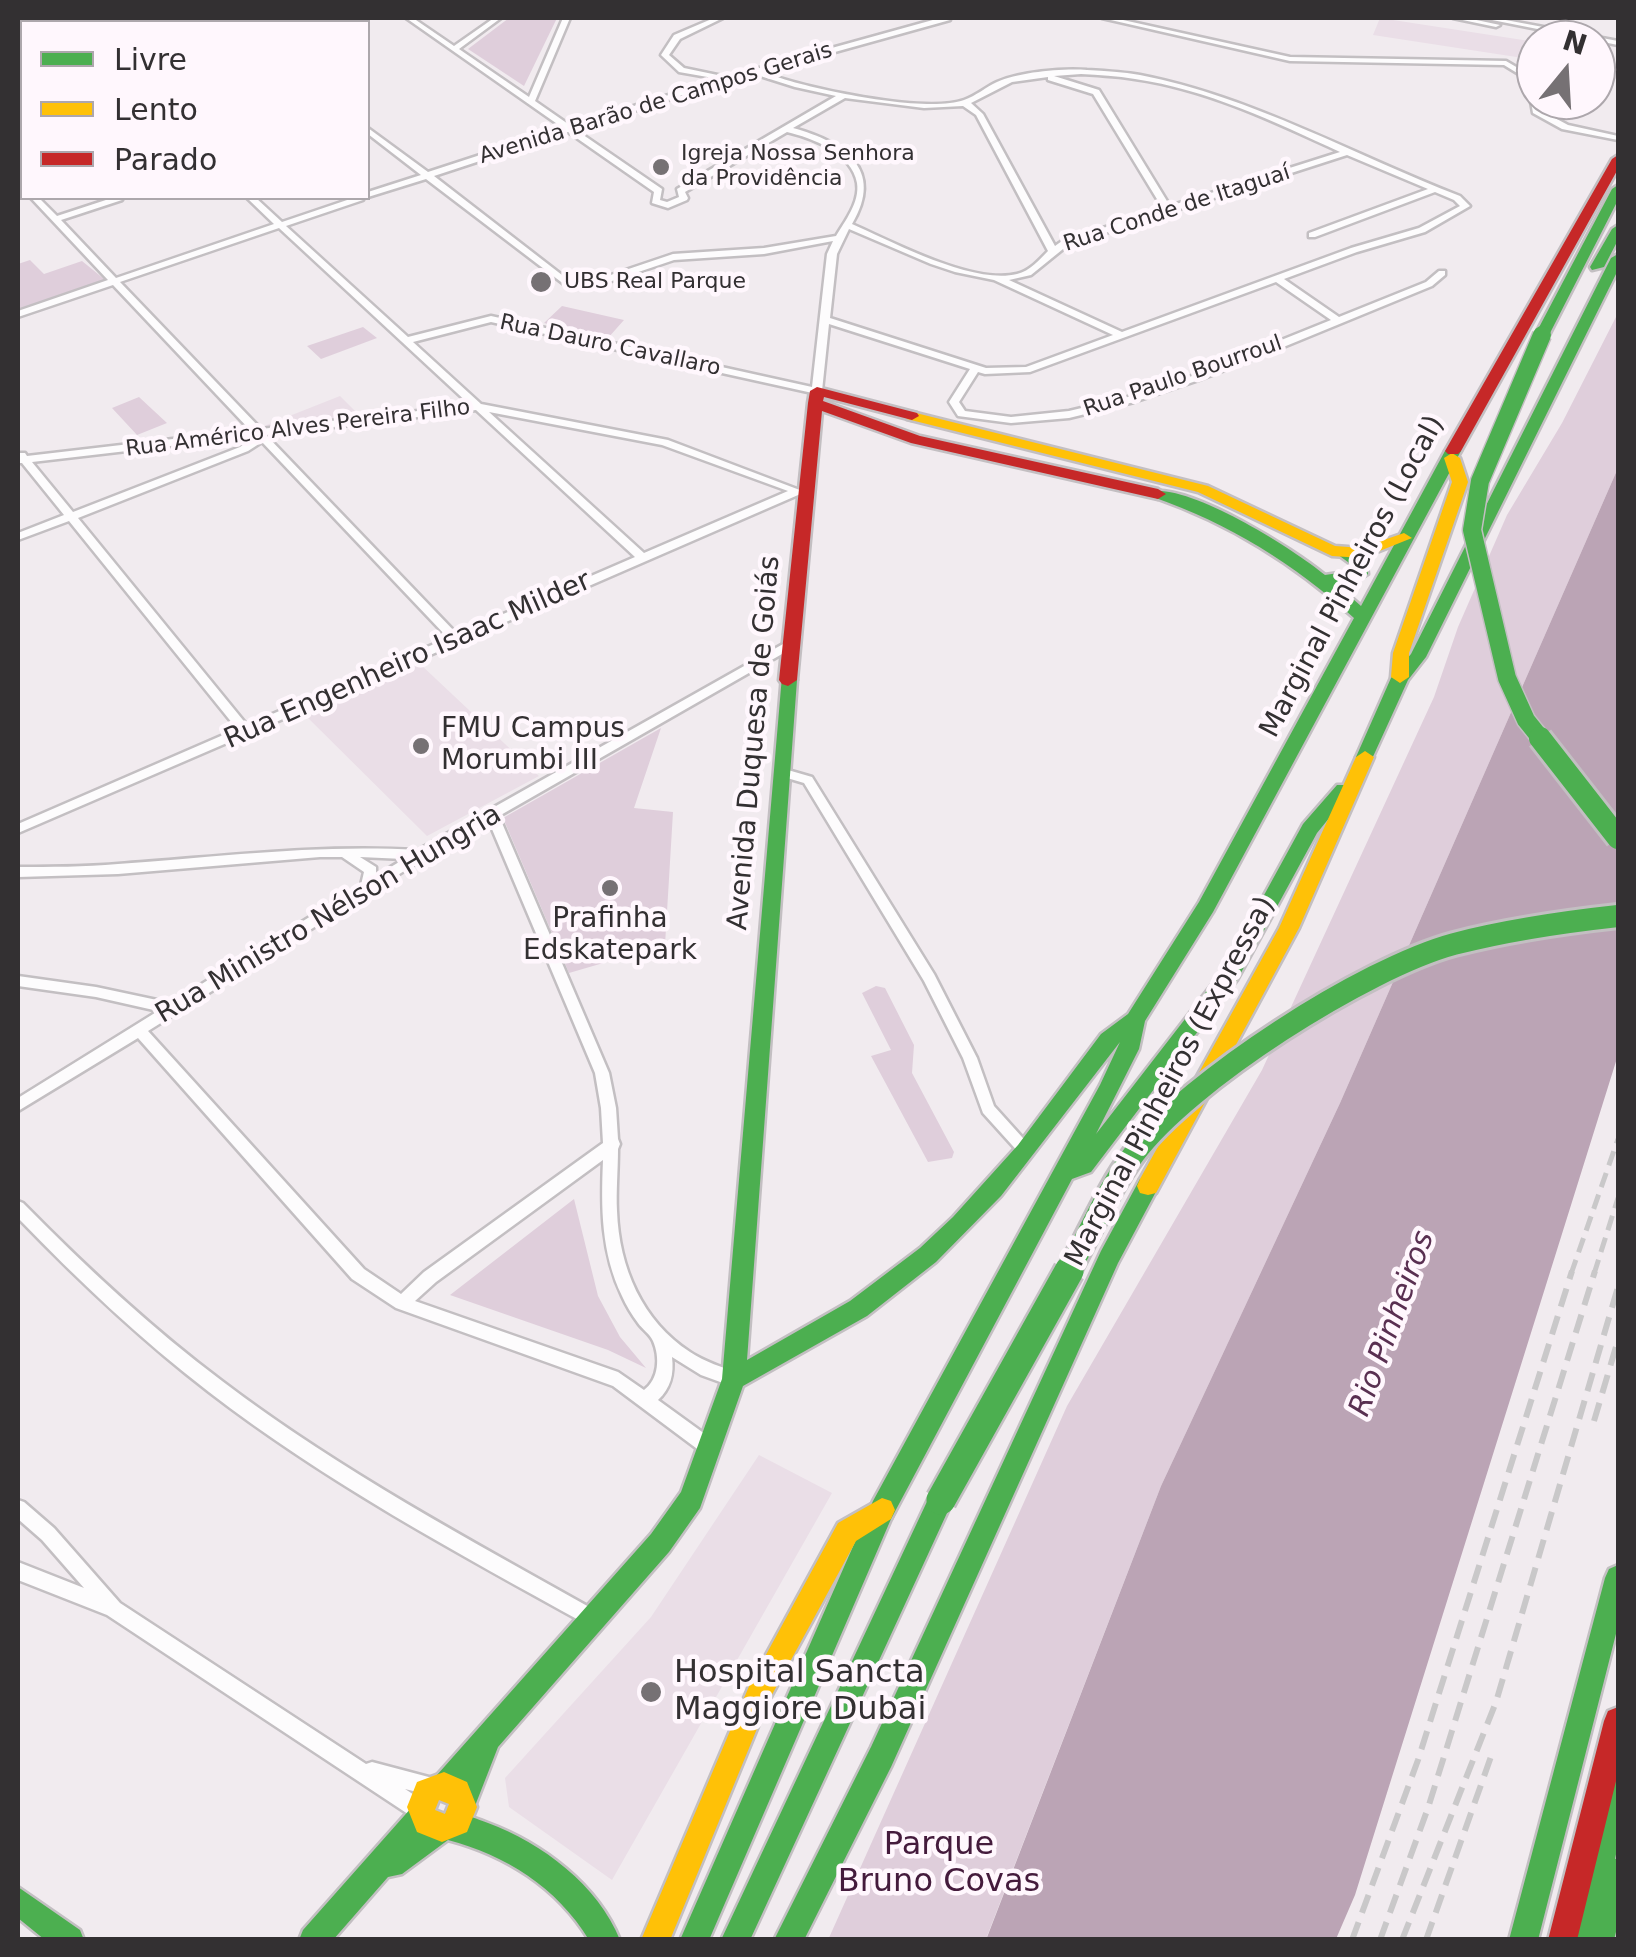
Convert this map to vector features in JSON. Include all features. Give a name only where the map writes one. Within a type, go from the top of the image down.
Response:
[{"type":"main road","name":"Marginal Pinheiros (Local)","points":[[1135,1020],[1206,907],[1296,746],[1404,538],[1618,160]]},
{"type":"main road","points":[[1618,189],[1548,328],[1480,482],[1472,530],[1508,678],[1526,720],[1618,838]]},
{"type":"main road","points":[[1548,328],[1582,294],[1618,229]]},
{"type":"main road","name":"Marginal Pinheiros (Expressa)","points":[[788,1940],[881,1756],[1109,1258],[1289,928],[1400,678],[1418,657],[1618,258]]},
{"type":"main road","points":[[817,390],[1052,454],[1202,489],[1360,563],[1360,574],[1346,580],[1324,580]]},
{"type":"main road","points":[[817,390],[914,439],[1155,492],[1214,509],[1266,533],[1362,615]]},
{"type":"main road","name":"Avenida Duquesa de Goiás","points":[[448,1791],[493,1728],[660,1543],[691,1498],[734,1379],[801,492],[817,390]]},
{"type":"main road","points":[[914,439],[912,428],[927,418]]},
{"type":"main road","points":[[1400,678],[1401,652],[1460,482],[1452,458]]},
{"type":"main road","points":[[1345,554],[1368,552],[1404,538]]},
{"type":"main road","points":[[1062,1176],[1083,1165],[1188,1034],[1254,937],[1310,829],[1363,767]]},
{"type":"main road","points":[[736,1940],[941,1500],[1134,1154],[1212,1076],[1363,983],[1450,944],[1553,923],[1618,916]]},
{"type":"main road","points":[[734,1379],[870,1306],[903,1283],[984,1206],[1108,1040],[1135,1020]]},
{"type":"main road","points":[[694,1940],[882,1510],[1129,1049],[1135,1020]]},
{"type":"main road","points":[[655,1940],[759,1694],[847,1532],[882,1510]]},
{"type":"main road","points":[[1522,1940],[1618,1578]]},
{"type":"main road","points":[[1562,1940],[1618,1721]]},
{"type":"main road","points":[[1583,1940],[1618,1785]]},
{"type":"main road","points":[[313,1940],[354,1892],[433,1821],[460,1816],[448,1791],[425,1797],[433,1821]]},
{"type":"main road","points":[[433,1821],[474,1830],[514,1854],[588,1910],[606,1940]]},
{"type":"main road","points":[[1600,1940],[1618,1872]]},
{"type":"main road","points":[[18,1901],[70,1940]]},
{"type":"street","points":[[409,18],[659,191],[654,201],[668,204],[684,198],[680,191],[844,94]]},
{"type":"street","points":[[454,49],[498,18]]},
{"type":"street","points":[[532,100],[567,18]]},
{"type":"street","points":[[698,87],[698,80],[691,74],[670,63],[666,49],[677,37],[718,18]]},
{"type":"street","name":"Avenida Barão de Campos Gerais","points":[[370,194],[698,87],[947,18]]},
{"type":"street","points":[[1106,18],[1290,59],[1506,64],[1531,78],[1536,111],[1546,120],[1618,142]]},
{"type":"street","points":[[1457,18],[1516,31]]},
{"type":"street","points":[[1486,18],[1516,23]]},
{"type":"street","points":[[757,72],[786,85],[933,106],[965,103],[994,84],[1024,76],[1069,72],[1122,74],[1199,91],[1465,203],[1464,208],[1422,230],[1276,278],[1044,366],[1014,372],[976,368],[825,320]]},
{"type":"street","points":[[691,74],[731,78]]},
{"type":"street","points":[[1096,92],[1122,74]]},
{"type":"street","points":[[1024,76],[1059,79],[1096,92],[1168,208]]},
{"type":"street","points":[[513,88],[536,86]]},
{"type":"street","points":[[965,103],[979,114],[1053,250]]},
{"type":"street","points":[[812,116],[811,127],[819,139]]},
{"type":"street","points":[[370,132],[572,286],[591,285],[673,257],[764,251],[837,238],[858,211],[861,182],[851,162],[819,139],[786,130]]},
{"type":"street","name":"Rua Conde de Itaguaí","points":[[998,279],[1031,271],[1053,250],[1168,208],[1344,152]]},
{"type":"street","points":[[1312,235],[1434,190]]},
{"type":"street","points":[[36,200],[456,640]]},
{"type":"street","points":[[55,219],[113,200]]},
{"type":"street","points":[[252,200],[642,558]]},
{"type":"street","points":[[18,314],[354,200]]},
{"type":"street","points":[[848,226],[998,279],[1121,335]]},
{"type":"street","name":"Avenida Duquesa de Goiás","points":[[817,390],[837,238]]},
{"type":"street","name":"Rua Paulo Bourroul","points":[[976,368],[954,402],[958,411],[998,421],[1042,420],[1099,410],[1429,284],[1442,274]]},
{"type":"street","points":[[1276,278],[1337,320]]},
{"type":"street","name":"Rua Dauro Cavallaro","points":[[404,341],[491,319],[817,390]]},
{"type":"street","name":"Rua Américo Alves Pereira Filho","points":[[20,456],[260,436],[480,407],[664,442],[801,492]]},
{"type":"street","points":[[18,537],[244,450],[260,436]]},
{"type":"street","points":[[20,456],[247,733]]},
{"type":"street","name":"Rua Engenheiro Isaac Milder","points":[[18,829],[801,492]]},
{"type":"street","name":"Rua Ministro Nélson Hungria","points":[[746,670],[791,654]]},
{"type":"street","name":"Rua Ministro Nélson Hungria","points":[[18,1105],[420,855],[746,670],[791,654]]},
{"type":"street","points":[[781,772],[808,780],[841,830],[929,978],[970,1058],[988,1110],[1026,1151]]},
{"type":"street","points":[[492,815],[602,1073],[611,1106],[613,1144],[609,1215],[618,1267],[630,1298],[660,1342],[700,1369],[734,1379]]},
{"type":"street","points":[[18,872],[100,872],[346,854],[420,855]]},
{"type":"street","points":[[346,854],[371,870],[365,890]]},
{"type":"street","points":[[18,981],[175,1009]]},
{"type":"street","points":[[140,1031],[358,1274],[402,1303],[605,1375],[646,1398],[710,1448]]},
{"type":"street","points":[[402,1303],[445,1266],[613,1144]]},
{"type":"street","points":[[18,1208],[107,1298],[226,1398],[383,1502],[592,1618]]},
{"type":"street","points":[[646,1398],[656,1393],[664,1378],[660,1342]]},
{"type":"street","points":[[18,1508],[48,1534],[114,1608]]},
{"type":"street","points":[[18,1571],[114,1608],[362,1768],[433,1821]]},
{"type":"street","points":[[362,1768],[448,1791]]},
{"type":"shaded area","points":[[1380,18],[1516,39],[1516,57],[1373,35]]},
{"type":"shaded area","points":[[340,396],[359,415],[259,428]]},
{"type":"shaded area","name":"FMU Campus Morumbi III","points":[[419,663],[539,776],[427,836],[305,715]]},
{"type":"shaded area","name":"Hospital Sancta Maggiore Dubai","points":[[759,1455],[832,1493],[612,1880],[509,1807],[505,1778],[651,1617]]},
{"type":"green space","points":[[509,18],[557,18],[524,86],[468,49]]},
{"type":"green space","points":[[30,260],[44,274],[82,261],[109,283],[18,314],[18,264]]},
{"type":"green space","points":[[562,306],[624,320],[608,338],[544,323]]},
{"type":"green space","name":"Parque Bruno Covas","points":[[1618,313],[1618,468],[1340,1103],[1161,1486],[986,1939],[828,1940],[1067,1406],[1262,1070],[1434,697],[1458,627],[1507,515],[1562,423]]},
{"type":"green space","points":[[363,327],[377,338],[321,359],[307,346]]},
{"type":"green space","points":[[139,397],[167,423],[137,435],[112,408]]},
{"type":"green space","points":[[661,728],[634,808],[673,812],[665,945],[569,973],[503,818]]},
{"type":"green space","points":[[876,986],[885,988],[914,1045],[912,1073],[954,1152],[952,1158],[928,1162],[871,1056],[891,1050],[862,993]]},
{"type":"green space","points":[[574,1199],[598,1296],[620,1337],[646,1368],[608,1350],[450,1295]]},
{"type":"water","name":"Rio Pinheiros","points":[[1618,468],[1618,1055],[1355,1895],[1336,1939],[986,1940],[1161,1486],[1340,1103]]},
{"type":"railway","points":[[1572,1272],[1618,1139]]},
{"type":"railway","points":[[1594,1274],[1618,1198]]},
{"type":"railway","points":[[1380,1940],[1428,1808],[1595,1271]]},
{"type":"railway","points":[[1352,1940],[1418,1760],[1572,1272]]},
{"type":"railway","points":[[1402,1940],[1496,1702],[1618,1287]]},
{"type":"railway","points":[[1594,1421],[1618,1340]]},
{"type":"railway","points":[[1426,1940],[1493,1751]]},
{"type":"traffic: fast","points":[[1542,335],[1618,189]]},
{"type":"traffic: fast","points":[[1597,267],[1618,229]]},
{"type":"traffic: fast","points":[[1365,757],[1400,678],[1418,657],[1618,258]]},
{"type":"traffic: fast","points":[[1542,335],[1480,481],[1472,530],[1507,678],[1526,720],[1618,838]]},
{"type":"traffic: fast","points":[[1026,1151],[1108,1040],[1135,1020],[1206,907],[1453,451]]},
{"type":"traffic: fast","points":[[1158,494],[1216,516],[1267,542],[1314,574],[1361,615]]},
{"type":"traffic: fast","points":[[1324,580],[1346,580],[1360,574],[1360,563],[1345,554]]},
{"type":"traffic: fast","points":[[447,1785],[660,1543],[691,1499],[734,1379],[788,680]]},
{"type":"traffic: fast","points":[[1073,1170],[1083,1165],[1117,1124],[1230,975],[1310,829],[1343,790]]},
{"type":"traffic: fast","points":[[941,1500],[1134,1154],[1212,1076],[1363,983],[1450,945],[1553,923],[1618,916]]},
{"type":"traffic: fast","points":[[694,1940],[882,1510],[1108,1091],[1129,1049],[1135,1020]]},
{"type":"traffic: fast","points":[[734,1379],[820,1333],[894,1283],[961,1224],[1026,1151]]},
{"type":"traffic: fast","points":[[788,1940],[881,1757],[1109,1258],[1148,1186]]},
{"type":"traffic: fast","points":[[735,1940],[941,1500]]},
{"type":"traffic: fast","points":[[1523,1940],[1618,1578]]},
{"type":"traffic: fast","points":[[463,1801],[485,1748]]},
{"type":"traffic: fast","points":[[1583,1940],[1618,1785]]},
{"type":"traffic: fast","points":[[313,1940],[422,1817]]},
{"type":"traffic: fast","points":[[450,1827],[495,1840],[540,1867],[578,1902],[606,1940]]},
{"type":"traffic: fast","points":[[392,1864],[438,1830]]},
{"type":"traffic: fast","points":[[1601,1935],[1618,1872]]},
{"type":"traffic: fast","points":[[18,1901],[70,1940]]},
{"type":"traffic: slow","points":[[912,416],[1203,489],[1332,551],[1362,553],[1404,538]]},
{"type":"traffic: slow","points":[[1400,677],[1401,653],[1460,482],[1452,458]]},
{"type":"traffic: slow","points":[[1148,1186],[1289,928],[1365,757]]},
{"type":"traffic: slow","points":[[655,1940],[759,1693],[847,1532],[882,1510]]},
{"type":"traffic: slow","points":[[442,1786],[457,1792],[463,1807],[457,1822],[442,1828],[427,1822],[421,1807],[427,1792],[442,1786]]},
{"type":"traffic: jam","points":[[1453,451],[1618,159]]},
{"type":"traffic: jam","points":[[788,680],[817,391],[912,416]]},
{"type":"traffic: jam","points":[[815,403],[916,440],[1158,494]]},
{"type":"traffic: jam","points":[[1562,1940],[1618,1721]]},
{"type":"place","name":"Igreja Nossa Senhora da Providência","points":[[661,167]]},
{"type":"place","name":"UBS Real Parque","points":[[541,282]]},
{"type":"place","name":"FMU Campus Morumbi III","points":[[421,746]]},
{"type":"place","name":"Prafinha Edskatepark","points":[[610,888]]},
{"type":"place","name":"Hospital Sancta Maggiore Dubai","points":[[651,1692]]}]
